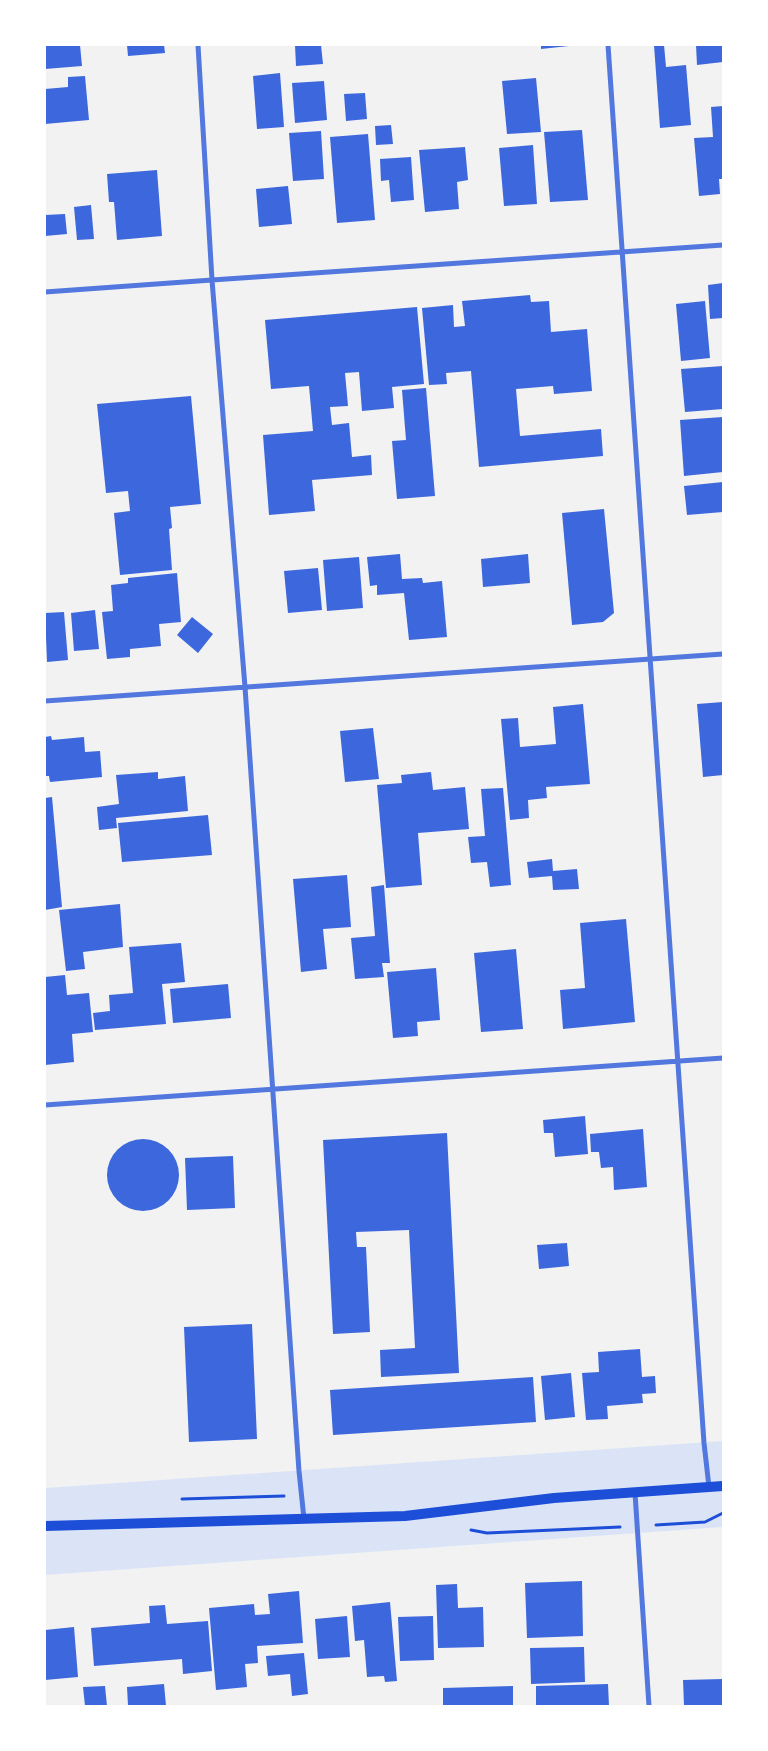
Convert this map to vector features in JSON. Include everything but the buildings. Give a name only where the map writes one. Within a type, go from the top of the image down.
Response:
[{"type":"main road","points":[[45,1526],[404,1516],[554,1498],[723,1486]]},
{"type":"street","points":[[198,45],[212,280],[246,687],[304,1519]]},
{"type":"street","points":[[608,45],[703,1423],[709,1487]]},
{"type":"street","points":[[45,292],[723,245]]},
{"type":"street","points":[[45,701],[723,654]]},
{"type":"street","points":[[45,1105],[723,1058]]},
{"type":"street","points":[[635,1493],[650,1706]]},
{"type":"shaded area","points":[[723,1441],[723,1527],[45,1575],[45,1488]]}]
